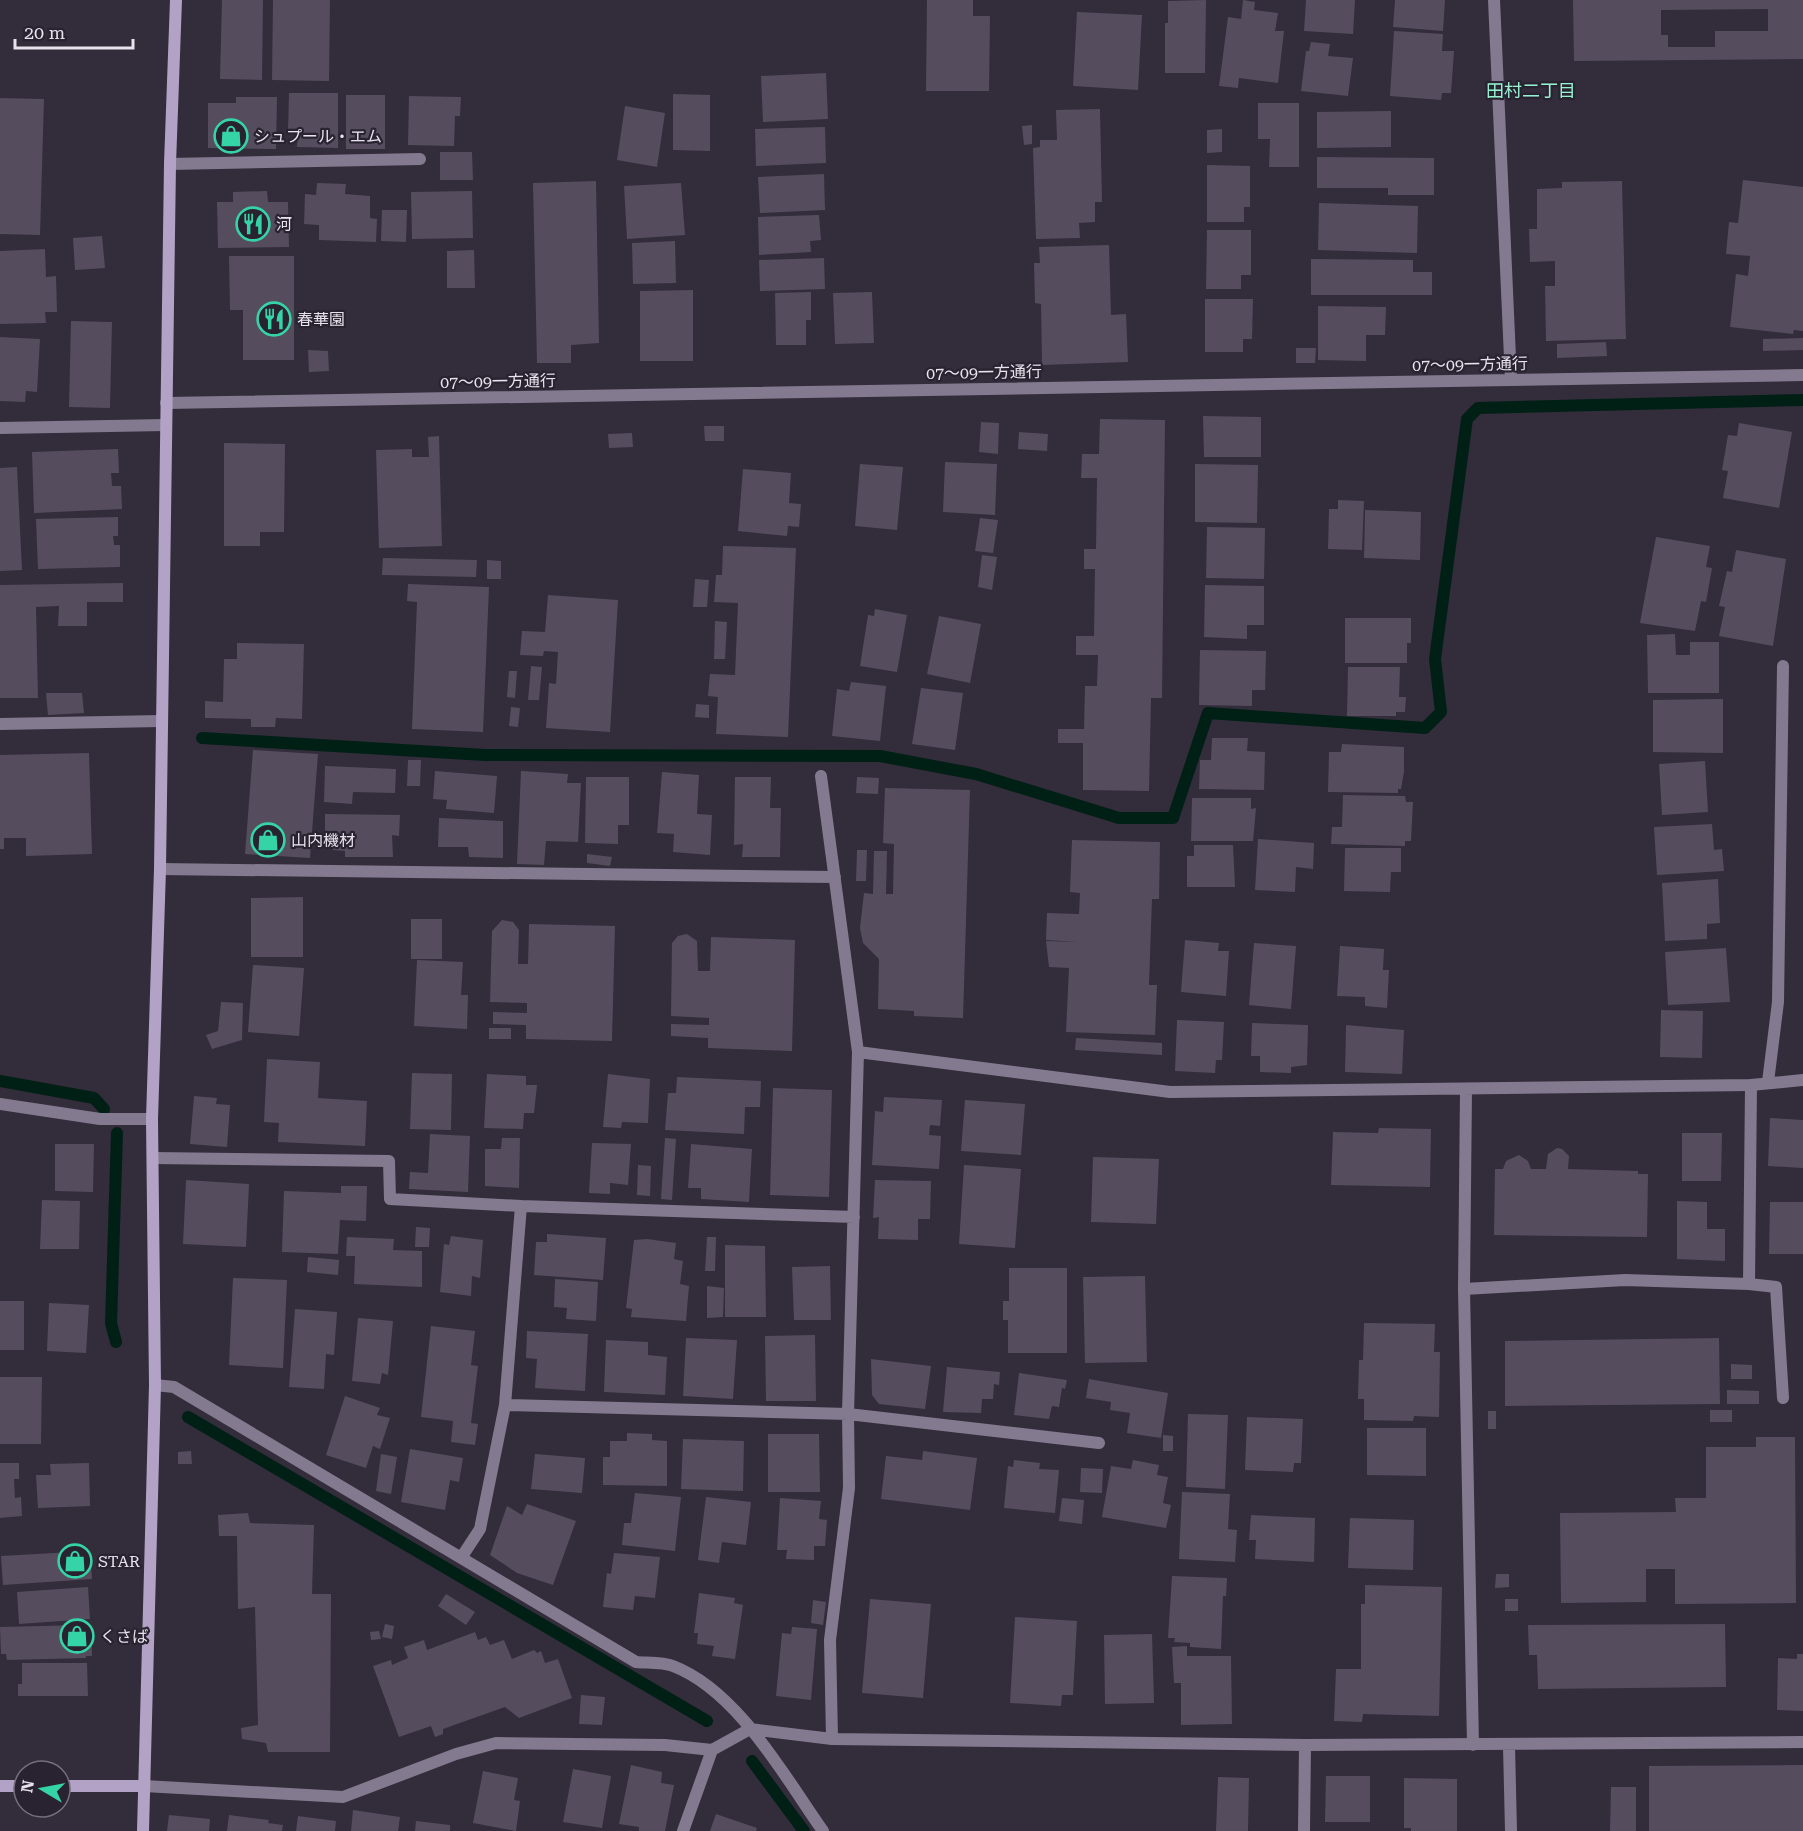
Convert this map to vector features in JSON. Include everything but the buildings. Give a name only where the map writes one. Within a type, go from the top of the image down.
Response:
[{"type":"street","points":[[143,1831],[155,1385],[152,1119],[160,869],[165,425],[176,0]]},
{"type":"street","points":[[1494,0],[1511,380]]},
{"type":"street","points":[[170,164],[420,159]]},
{"type":"street","name":"07～09一方通行","points":[[166,403],[1803,375]]},
{"type":"street","points":[[0,428],[165,425]]},
{"type":"street","points":[[1768,1082],[1778,1002],[1783,666]]},
{"type":"street","points":[[0,724],[161,721]]},
{"type":"street","points":[[821,776],[858,1052],[848,1414],[849,1488],[830,1640],[832,1738]]},
{"type":"street","points":[[160,869],[835,877]]},
{"type":"street","points":[[858,1052],[1170,1092],[1751,1085],[1803,1080]]},
{"type":"street","points":[[1749,1284],[1751,1085]]},
{"type":"street","points":[[1466,1090],[1464,1289],[1473,1745]]},
{"type":"street","points":[[0,1104],[100,1119],[152,1119]]},
{"type":"street","points":[[153,1158],[390,1161],[390,1199],[521,1206],[854,1217]]},
{"type":"street","points":[[461,1558],[480,1528],[504,1405],[521,1206]]},
{"type":"street","points":[[1464,1289],[1625,1280],[1776,1287],[1784,1398]]},
{"type":"street","points":[[155,1385],[174,1387],[636,1662],[672,1665],[718,1693],[750,1729],[823,1831]]},
{"type":"street","points":[[504,1405],[848,1414],[1099,1443]]},
{"type":"street","points":[[72,1786],[144,1786],[343,1797],[456,1754],[496,1743],[665,1745],[712,1750],[750,1729],[832,1738],[1305,1745],[1509,1746],[1803,1742]]},
{"type":"street","points":[[1304,1831],[1305,1745]]},
{"type":"street","points":[[1509,1746],[1511,1831]]},
{"type":"street","points":[[683,1831],[712,1750]]},
{"type":"waterway","points":[[202,738],[485,755],[880,756],[976,774],[1119,818],[1173,818],[1208,713],[1425,728],[1441,712],[1435,659],[1467,419],[1478,408],[1803,400]]},
{"type":"waterway","points":[[0,1081],[94,1098],[104,1109]]},
{"type":"waterway","points":[[116,1342],[111,1323],[117,1133]]},
{"type":"waterway","points":[[188,1417],[707,1721]]},
{"type":"waterway","points":[[752,1761],[804,1831]]},
{"type":"place","name":"シュプール・エム","points":[[231,136]]},
{"type":"place","name":"河","points":[[253,224]]},
{"type":"place","name":"春華園","points":[[274,319]]},
{"type":"place","name":"山内機材","points":[[268,840]]},
{"type":"place","name":"STAR","points":[[75,1561]]},
{"type":"place","name":"くさば","points":[[77,1636]]},
{"type":"district","name":"田村二丁目","points":[[1531,91]]}]
